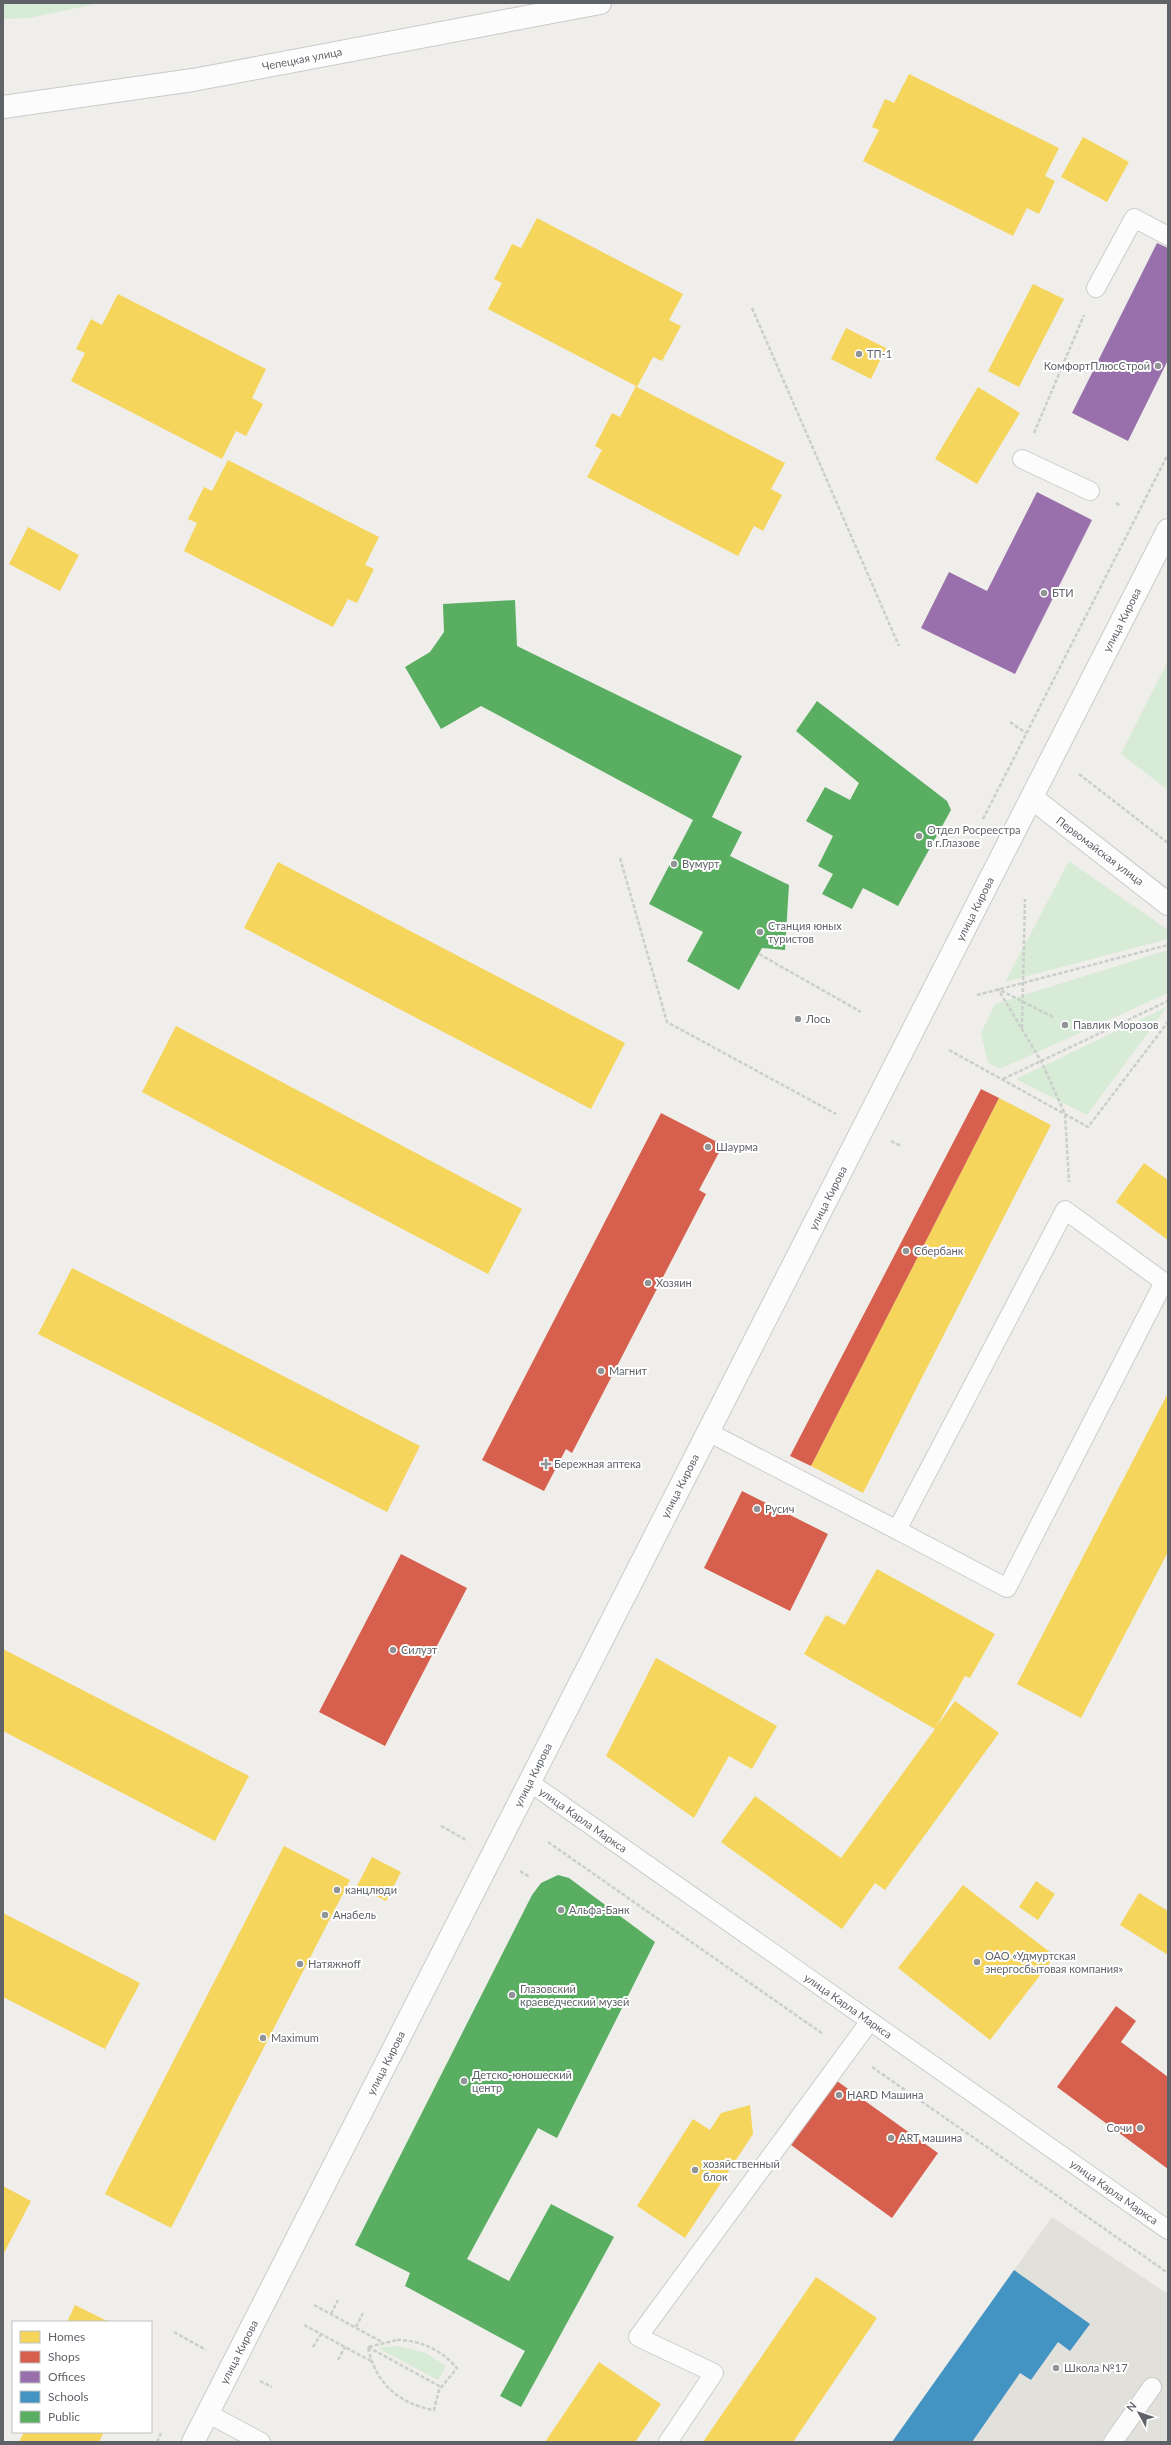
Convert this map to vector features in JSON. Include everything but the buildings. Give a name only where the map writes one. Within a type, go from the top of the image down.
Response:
[{"type":"main road","name":"Чепецкая улица","points":[[3,107],[193,80],[600,3]]},
{"type":"main road","name":"улица Кирова","points":[[192,2442],[1168,531]]},
{"type":"main road","name":"Первомайская улица","points":[[1032,798],[1168,904]]},
{"type":"lane","points":[[1096,288],[1134,218],[1168,236]]},
{"type":"lane","points":[[1022,459],[1090,491]]},
{"type":"lane","points":[[708,1432],[1007,1588],[1164,1282],[1065,1210],[897,1530]]},
{"type":"lane","name":"улица Карла Маркса","points":[[529,1782],[1168,2230]]},
{"type":"lane","points":[[668,2442],[714,2373],[638,2337],[870,2021]]},
{"type":"lane","points":[[1113,2442],[1152,2387]]},
{"type":"lane","points":[[207,2413],[261,2442]]},
{"type":"path","points":[[1022,459],[1096,288]]},
{"type":"path","points":[[752,308],[899,646]]},
{"type":"path","points":[[1010,722],[1054,753],[1168,843]]},
{"type":"path","points":[[620,858],[667,1022],[812,1100]]},
{"type":"path","points":[[1022,1030],[1025,899]]},
{"type":"path","points":[[977,995],[1168,945]]},
{"type":"path","points":[[759,954],[861,1012]]},
{"type":"path","points":[[998,989],[1053,1017]]},
{"type":"path","points":[[998,989],[1041,1061],[1065,1114],[1069,1187],[1065,1210]]},
{"type":"path","points":[[1002,1079],[1168,1001]]},
{"type":"path","points":[[949,1050],[1088,1127],[1168,1022]]},
{"type":"path","points":[[331,2314],[338,2300]]},
{"type":"path","points":[[314,2305],[382,2342]]},
{"type":"path","points":[[356,2327],[363,2313]]},
{"type":"path","points":[[304,2325],[371,2361]]},
{"type":"path","points":[[313,2347],[320,2334]]},
{"type":"path","points":[[397,2340],[413,2341],[426,2345],[443,2354],[457,2368],[441,2387],[434,2410],[415,2406],[403,2400],[387,2388],[377,2375],[371,2361],[368,2347],[382,2342],[397,2340]]},
{"type":"path","points":[[338,2360],[345,2347]]},
{"type":"path","points":[[368,2347],[441,2387]]},
{"type":"shaded area","name":"Школа №17","points":[[1052,2217],[1168,2294],[1168,2442],[892,2442]]},
{"type":"green space","points":[[3,3],[101,3],[28,18],[3,19]]},
{"type":"green space","points":[[1168,661],[1168,790],[1121,754]]},
{"type":"green space","points":[[1069,861],[1168,930],[1168,939],[1005,982]]},
{"type":"green space","points":[[1168,950],[1168,993],[1000,1069],[988,1063],[981,1033],[995,1004]]},
{"type":"green space","points":[[1167,1007],[1087,1115],[1016,1079]]},
{"type":"green space","points":[[399,2346],[426,2353],[446,2366],[438,2380],[378,2348]]},
{"type":"place","name":"ТП-1","points":[[859,354]]},
{"type":"place","name":"КомфортПлюсСтрой","points":[[1158,366]]},
{"type":"place","name":"БТИ","points":[[1044,593]]},
{"type":"place","name":"Отдел Росреестра в г.Глазове","points":[[919,836]]},
{"type":"place","name":"Вумурт","points":[[674,864]]},
{"type":"place","name":"Станция юных туристов","points":[[760,932]]},
{"type":"place","name":"Лось","points":[[798,1019]]},
{"type":"place","name":"Павлик Морозов","points":[[1065,1025]]},
{"type":"place","name":"Шаурма","points":[[708,1147]]},
{"type":"place","name":"Сбербанк","points":[[906,1251]]},
{"type":"place","name":"Хозяин","points":[[648,1283]]},
{"type":"place","name":"Магнит","points":[[601,1371]]},
{"type":"place","name":"Бережная аптека","points":[[546,1464]]},
{"type":"place","name":"Русич","points":[[757,1509]]},
{"type":"place","name":"Силуэт","points":[[393,1650]]},
{"type":"place","name":"канцлюди","points":[[337,1890]]},
{"type":"place","name":"Альфа-Банк","points":[[561,1910]]},
{"type":"place","name":"Анабель","points":[[325,1915]]},
{"type":"place","name":"ОАО «Удмуртская энергосбытовая компания»","points":[[977,1962]]},
{"type":"place","name":"Натяжноff","points":[[300,1964]]},
{"type":"place","name":"Глазовский краеведческий музей","points":[[512,1995]]},
{"type":"place","name":"Maximum","points":[[263,2038]]},
{"type":"place","name":"Детско-юношеский центр","points":[[464,2081]]},
{"type":"place","name":"HARD Машина","points":[[839,2095]]},
{"type":"place","name":"Сочи","points":[[1140,2128]]},
{"type":"place","name":"ART машина","points":[[891,2138]]},
{"type":"place","name":"хозяйственный блок","points":[[695,2170]]},
{"type":"place","name":"Школа №17","points":[[1056,2368]]}]
